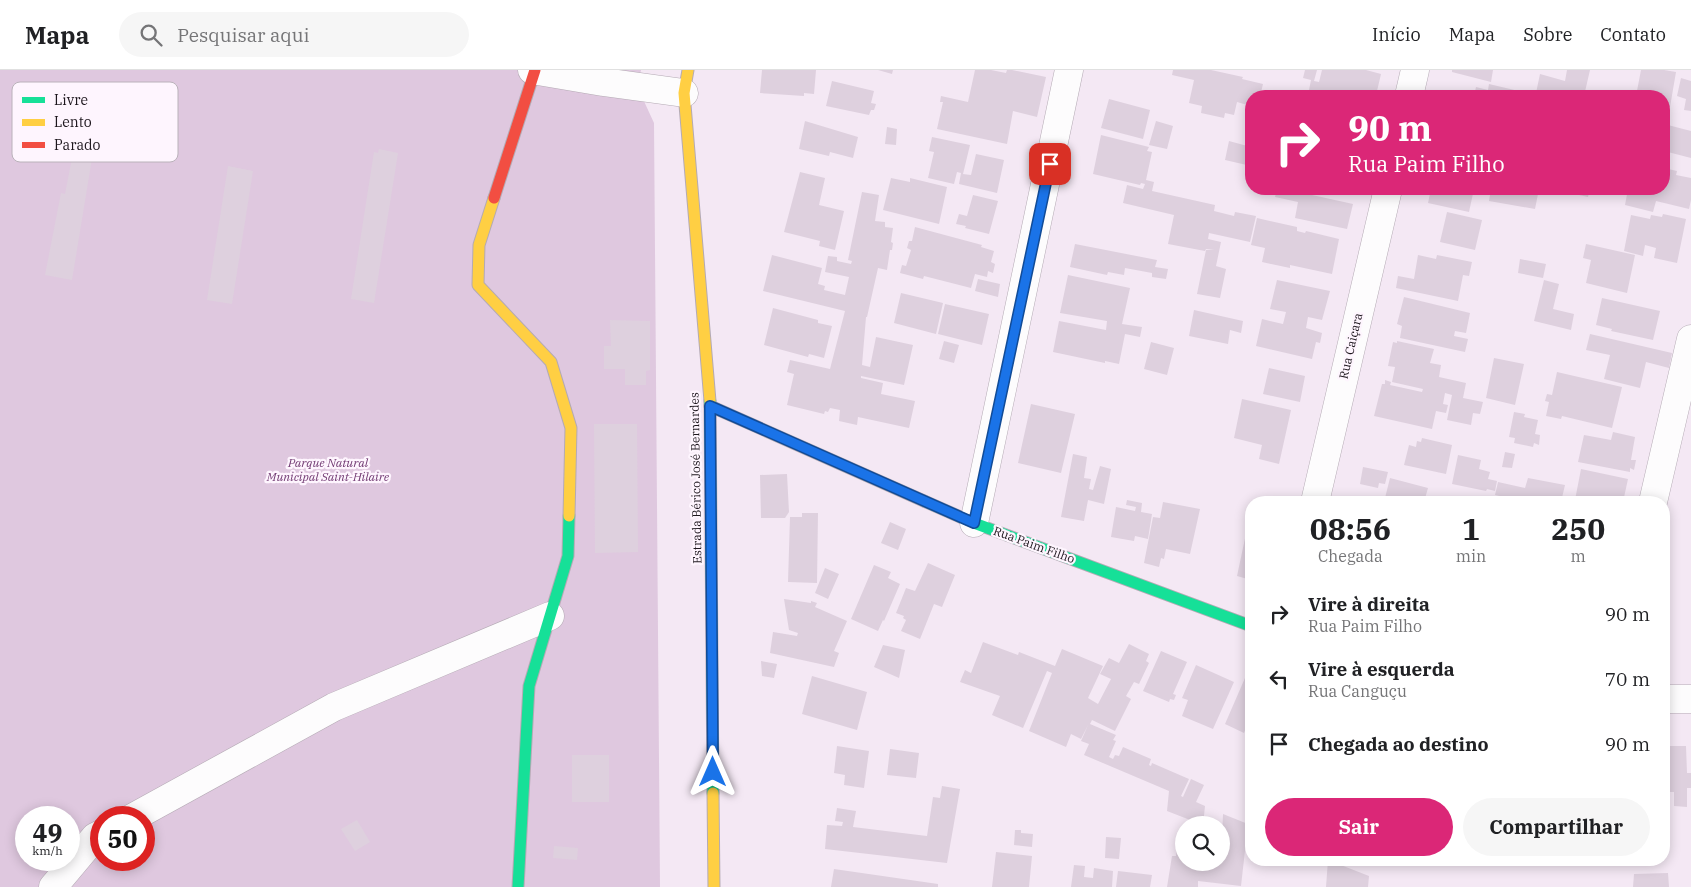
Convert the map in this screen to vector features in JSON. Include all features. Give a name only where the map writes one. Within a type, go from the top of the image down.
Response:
[{"type":"street","points":[[518,887],[529,686],[568,556],[571,428],[552,362],[478,286],[479,245],[534,70],[603,82],[686,81]]},
{"type":"street","points":[[974,523],[1070,70]]},
{"type":"street","points":[[1410,90],[1415,70]]},
{"type":"street","name":"Estrada Bérico José Bernardes","points":[[686,81],[710,406],[714,887]]},
{"type":"street","name":"Rua Caiçara","points":[[1316,496],[1387,195]]},
{"type":"street","points":[[1654,496],[1691,339]]},
{"type":"street","name":"Rua Paim Filho","points":[[710,406],[974,523],[1245,624]]},
{"type":"street","points":[[154,806],[334,708],[550,616]]},
{"type":"street","points":[[1670,699],[1691,699]]},
{"type":"street","points":[[53,887],[90,843]]},
{"type":"green space","name":"Parque Natural Municipal Saint-Hilaire","points":[[0,70],[641,70],[637,86],[654,123],[660,887],[0,887]]},
{"type":"building","points":[[762,70],[816,70],[814,94],[804,93],[804,96],[760,93]]},
{"type":"building","points":[[878,70],[893,70],[892,74]]},
{"type":"building","points":[[975,70],[991,70],[1006,73],[1007,70],[1012,70],[1046,77],[1037,117],[1013,111],[1007,144],[937,129],[943,102],[940,102],[941,96],[968,102]]},
{"type":"building","points":[[1173,70],[1211,70],[1243,77],[1242,79],[1263,84],[1262,90],[1245,90],[1245,104],[1237,102],[1234,115],[1225,113],[1224,118],[1201,113],[1202,106],[1189,103],[1194,80],[1172,75]]},
{"type":"building","points":[[1305,70],[1317,70],[1314,81],[1319,82],[1322,70],[1366,70],[1381,74],[1377,90],[1309,90],[1311,80],[1303,78]]},
{"type":"building","points":[[1452,70],[1493,70],[1491,82],[1452,72]]},
{"type":"building","points":[[1567,70],[1590,70],[1585,90],[1537,90],[1540,74],[1565,81]]},
{"type":"building","points":[[1641,70],[1676,72],[1670,107],[1670,90],[1637,90]]},
{"type":"building","points":[[1681,78],[1691,81],[1691,111],[1684,110],[1686,99],[1677,96]]},
{"type":"building","points":[[832,81],[874,91],[871,103],[876,104],[874,110],[871,110],[869,115],[826,106]]},
{"type":"building","points":[[1489,84],[1514,90],[1488,90]]},
{"type":"building","points":[[1476,87],[1488,90],[1475,90]]},
{"type":"building","points":[[1109,99],[1150,110],[1143,139],[1101,128]]},
{"type":"building","points":[[805,121],[858,137],[853,158],[830,152],[829,156],[799,149]]},
{"type":"building","points":[[1156,121],[1173,126],[1167,149],[1149,145]]},
{"type":"building","points":[[1670,126],[1691,131],[1691,158],[1670,153]]},
{"type":"building","points":[[887,127],[897,129],[896,145],[885,144]]},
{"type":"building","points":[[1101,135],[1149,147],[1147,151],[1152,152],[1146,180],[1154,182],[1152,191],[1215,205],[1214,211],[1234,216],[1235,212],[1256,216],[1250,242],[1209,233],[1208,239],[1221,242],[1216,266],[1226,269],[1220,298],[1197,294],[1206,250],[1214,250],[1206,249],[1205,251],[1168,244],[1174,215],[1123,203],[1127,185],[1143,189],[1145,184],[1141,183],[1140,185],[1093,174]]},
{"type":"building","points":[[932,137],[970,145],[963,174],[971,175],[976,154],[1004,160],[997,193],[959,184],[961,173],[957,172],[954,184],[928,178],[934,152],[929,151]]},
{"type":"building","points":[[1229,141],[1245,145],[1245,165],[1225,160]]},
{"type":"building","points":[[379,149],[398,153],[374,303],[351,299],[374,152],[378,153]]},
{"type":"building","points":[[71,162],[91,162],[72,280],[45,275],[61,193],[65,194]]},
{"type":"building","points":[[228,166],[253,171],[232,304],[207,300]]},
{"type":"building","points":[[1670,169],[1677,171],[1676,175],[1691,178],[1689,209],[1656,201],[1653,212],[1625,205],[1627,195],[1670,195]]},
{"type":"building","points":[[800,172],[825,178],[819,205],[844,211],[835,250],[819,246],[820,241],[784,232]]},
{"type":"building","points":[[891,178],[910,182],[910,178],[947,187],[939,224],[883,210]]},
{"type":"building","points":[[862,192],[879,195],[875,221],[885,222],[885,227],[893,228],[891,242],[893,243],[887,270],[878,268],[866,317],[862,365],[870,367],[876,337],[913,345],[904,385],[861,376],[861,378],[883,383],[881,394],[915,401],[909,428],[858,417],[857,425],[839,421],[840,410],[830,408],[824,414],[787,405],[794,374],[787,372],[790,360],[830,369],[845,311],[763,291],[772,255],[822,268],[818,284],[825,286],[824,290],[845,295],[849,277],[825,272],[828,256],[837,257],[837,261],[851,264],[852,261],[848,260]]},
{"type":"building","points":[[973,195],[998,201],[989,234],[956,224],[959,214],[967,216]]},
{"type":"building","points":[[1276,195],[1312,195],[1353,204],[1347,229],[1295,218],[1298,202],[1275,197]]},
{"type":"building","points":[[1430,195],[1473,195],[1469,212],[1428,203]]},
{"type":"building","points":[[1490,195],[1538,195],[1535,209],[1489,201]]},
{"type":"building","points":[[1447,212],[1482,220],[1475,250],[1440,242]]},
{"type":"building","points":[[1663,214],[1686,219],[1677,263],[1654,258],[1656,248],[1645,245],[1643,256],[1624,251],[1631,215],[1650,219],[1651,215],[1662,217]]},
{"type":"building","points":[[1257,218],[1297,227],[1297,231],[1305,233],[1306,231],[1339,239],[1332,274],[1290,265],[1290,268],[1262,262],[1265,248],[1251,245]]},
{"type":"building","points":[[915,227],[982,245],[981,247],[994,251],[991,262],[995,264],[993,273],[988,271],[987,277],[975,274],[971,288],[924,276],[923,279],[900,273],[902,265],[906,266],[911,250],[907,248],[909,241],[912,241]]},
{"type":"building","points":[[1075,244],[1157,260],[1155,267],[1168,269],[1166,279],[1152,277],[1152,273],[1125,268],[1124,275],[1108,272],[1107,275],[1070,267]]},
{"type":"building","points":[[1586,244],[1635,255],[1627,293],[1586,283],[1591,260],[1583,258]]},
{"type":"building","points":[[1418,255],[1436,259],[1437,255],[1472,262],[1469,276],[1463,275],[1458,301],[1396,288],[1398,276],[1414,279]]},
{"type":"building","points":[[1520,259],[1546,264],[1543,278],[1518,273]]},
{"type":"building","points":[[1068,275],[1130,288],[1122,324],[1142,327],[1140,337],[1125,334],[1119,364],[1105,361],[1105,363],[1053,352],[1059,321],[1106,330],[1107,321],[1060,313]]},
{"type":"building","points":[[978,279],[1000,284],[998,297],[975,291]]},
{"type":"building","points":[[1277,280],[1330,291],[1322,320],[1308,317],[1306,328],[1322,333],[1320,343],[1316,342],[1312,359],[1256,346],[1262,319],[1283,324],[1286,312],[1270,309]]},
{"type":"building","points":[[1544,280],[1559,284],[1553,309],[1574,314],[1571,330],[1534,321]]},
{"type":"building","points":[[901,293],[943,303],[936,334],[894,323]]},
{"type":"building","points":[[1404,297],[1470,313],[1466,333],[1455,331],[1454,336],[1468,339],[1465,352],[1400,338],[1402,326],[1397,324]]},
{"type":"building","points":[[1602,298],[1660,311],[1653,340],[1611,331],[1612,329],[1596,325]]},
{"type":"building","points":[[945,304],[989,314],[982,345],[938,334]]},
{"type":"building","points":[[773,308],[818,320],[818,323],[832,326],[824,358],[809,354],[808,357],[764,345]]},
{"type":"building","points":[[1194,310],[1243,321],[1241,333],[1230,330],[1228,344],[1189,336]]},
{"type":"building","points":[[610,320],[650,321],[650,370],[646,371],[646,385],[625,385],[625,369],[604,369],[604,346],[611,346]]},
{"type":"building","points":[[1590,334],[1672,353],[1669,368],[1646,362],[1640,388],[1604,379],[1610,355],[1586,350]]},
{"type":"building","points":[[944,341],[959,345],[954,363],[939,359]]},
{"type":"building","points":[[1397,341],[1434,349],[1430,363],[1441,365],[1439,377],[1466,383],[1463,398],[1483,402],[1480,414],[1473,413],[1471,425],[1447,420],[1452,395],[1445,393],[1443,404],[1448,405],[1446,413],[1436,411],[1432,429],[1374,416],[1382,384],[1385,384],[1385,380],[1391,382],[1390,385],[1422,392],[1423,389],[1392,382],[1395,367],[1388,366],[1393,342],[1397,343]]},
{"type":"building","points":[[1151,342],[1174,348],[1167,375],[1144,369]]},
{"type":"building","points":[[1494,358],[1524,364],[1515,405],[1486,398]]},
{"type":"building","points":[[1269,368],[1305,376],[1300,402],[1263,394]]},
{"type":"building","points":[[1557,372],[1622,387],[1612,428],[1562,416],[1561,419],[1546,416],[1549,402],[1545,401],[1547,394],[1552,395]]},
{"type":"building","points":[[1242,399],[1291,410],[1279,464],[1259,459],[1262,445],[1234,438]]},
{"type":"building","points":[[1031,404],[1075,414],[1061,473],[1018,463]]},
{"type":"building","points":[[1514,412],[1525,414],[1524,417],[1538,420],[1535,434],[1540,435],[1539,445],[1534,443],[1533,447],[1514,443],[1515,438],[1509,437]]},
{"type":"building","points":[[594,424],[637,424],[638,552],[595,553]]},
{"type":"building","points":[[1613,432],[1635,437],[1631,460],[1636,460],[1634,470],[1630,468],[1630,472],[1578,462],[1584,435],[1611,440]]},
{"type":"building","points":[[1422,438],[1452,445],[1446,474],[1404,465],[1409,445],[1416,447],[1417,441],[1421,442]]},
{"type":"building","points":[[1505,452],[1515,454],[1512,468],[1502,467]]},
{"type":"building","points":[[1073,454],[1087,457],[1084,478],[1091,479],[1089,489],[1093,490],[1100,466],[1111,469],[1104,504],[1088,500],[1084,521],[1061,517]]},
{"type":"building","points":[[1458,455],[1481,460],[1479,469],[1490,472],[1488,479],[1497,481],[1495,491],[1452,484]]},
{"type":"building","points":[[1363,467],[1388,472],[1385,484],[1379,483],[1378,488],[1360,484]]},
{"type":"building","points":[[1581,469],[1628,479],[1624,496],[1576,496]]},
{"type":"building","points":[[787,474],[789,512],[785,518],[761,518],[760,475]]},
{"type":"building","points":[[1390,478],[1428,488],[1426,496],[1386,496]]},
{"type":"building","points":[[1528,478],[1565,485],[1562,496],[1495,495],[1498,482],[1525,488]]},
{"type":"building","points":[[1127,500],[1142,503],[1141,512],[1152,514],[1148,539],[1135,536],[1134,541],[1111,537],[1116,507],[1135,511],[1136,507],[1126,505]]},
{"type":"building","points":[[1163,502],[1200,509],[1190,554],[1166,549],[1164,559],[1161,558],[1159,567],[1144,563],[1153,517],[1160,518]]},
{"type":"building","points":[[802,513],[818,513],[817,583],[788,582],[790,517],[802,517]]},
{"type":"building","points":[[890,522],[906,529],[898,550],[881,543]]},
{"type":"building","points":[[1245,538],[1245,578],[1237,576]]},
{"type":"building","points":[[928,563],[955,575],[942,607],[934,604],[920,639],[901,631],[906,620],[903,618],[904,616],[896,613],[906,588],[915,591]]},
{"type":"building","points":[[874,565],[891,572],[888,578],[900,584],[878,631],[851,619]]},
{"type":"building","points":[[825,568],[839,574],[828,599],[815,593]]},
{"type":"building","points":[[784,599],[817,603],[815,607],[847,621],[834,651],[839,653],[834,667],[770,653],[773,632],[797,636],[798,633],[789,630]]},
{"type":"building","points":[[983,642],[1018,655],[1019,652],[1055,666],[1062,649],[1103,666],[1088,698],[1098,704],[1111,679],[1100,674],[1109,658],[1119,663],[1129,644],[1149,654],[1146,661],[1149,663],[1139,684],[1134,682],[1126,696],[1131,699],[1115,731],[1092,720],[1090,724],[1116,735],[1113,740],[1116,741],[1109,757],[1113,759],[1115,755],[1119,756],[1123,747],[1151,759],[1149,765],[1151,766],[1152,763],[1189,779],[1181,796],[1183,797],[1191,779],[1204,785],[1196,802],[1205,806],[1204,816],[1180,816],[1167,811],[1169,791],[1084,755],[1089,744],[1081,741],[1088,725],[1081,739],[1071,734],[1066,747],[1029,731],[1052,673],[1047,671],[1023,728],[992,715],[1000,696],[960,682],[965,670],[971,673]]},
{"type":"building","points":[[883,645],[905,650],[899,678],[874,667]]},
{"type":"building","points":[[1161,651],[1187,662],[1173,694],[1176,695],[1174,700],[1170,699],[1169,702],[1143,691]]},
{"type":"building","points":[[761,661],[777,664],[774,678],[762,676]]},
{"type":"building","points":[[1196,665],[1234,682],[1213,729],[1182,716],[1188,700],[1182,698]]},
{"type":"building","points":[[812,676],[867,692],[857,730],[802,714]]},
{"type":"building","points":[[1245,678],[1244,733],[1225,724]]},
{"type":"building","points":[[837,746],[869,751],[864,788],[844,785],[845,775],[834,773]]},
{"type":"building","points":[[1670,746],[1686,746],[1687,773],[1691,773],[1691,788],[1687,788],[1687,807],[1674,806],[1674,792],[1670,792]]},
{"type":"building","points":[[890,749],[919,753],[916,778],[887,775]]},
{"type":"building","points":[[572,755],[609,755],[609,802],[572,802]]},
{"type":"building","points":[[942,786],[960,789],[947,863],[825,849],[827,825],[842,826],[843,822],[835,821],[837,808],[856,811],[853,827],[927,836],[933,797],[940,798]]},
{"type":"building","points":[[1230,817],[1245,823],[1245,851],[1241,886],[1198,881],[1198,887],[1167,887],[1172,856],[1175,856],[1175,871],[1230,871]]},
{"type":"building","points":[[357,820],[370,842],[355,851],[341,829]]},
{"type":"building","points":[[1015,830],[1021,830],[1021,833],[1033,834],[1032,847],[1014,845]]},
{"type":"building","points":[[1106,837],[1121,838],[1119,859],[1105,858]]},
{"type":"building","points":[[554,846],[578,848],[577,860],[553,858]]},
{"type":"building","points":[[996,852],[1032,856],[1029,887],[992,887]]},
{"type":"building","points":[[1074,865],[1085,866],[1084,877],[1093,878],[1094,868],[1113,871],[1112,887],[1071,887]]},
{"type":"building","points":[[1328,866],[1343,866],[1369,876],[1368,887],[1326,887]]},
{"type":"building","points":[[834,869],[938,884],[938,887],[831,887]]},
{"type":"building","points":[[1118,871],[1152,875],[1150,887],[1116,887]]},
{"type":"building","points":[[1668,873],[1669,887],[1633,887],[1634,874]]},
{"type":"traffic: fast","points":[[710,401],[713,793]]},
{"type":"traffic: fast","points":[[924,501],[974,523],[1245,624]]},
{"type":"traffic: fast","points":[[518,887],[529,686],[568,556],[569,516]]},
{"type":"traffic: slow","points":[[688,70],[684,93],[710,401]]},
{"type":"traffic: slow","points":[[494,198],[479,245],[478,285],[551,362],[571,428],[569,516]]},
{"type":"traffic: slow","points":[[710,406],[924,501]]},
{"type":"traffic: slow","points":[[713,793],[714,887]]},
{"type":"traffic: jam","points":[[494,198],[535,70]]},
{"type":"route","points":[[713,772],[710,406],[974,523],[1050,164]]}]
